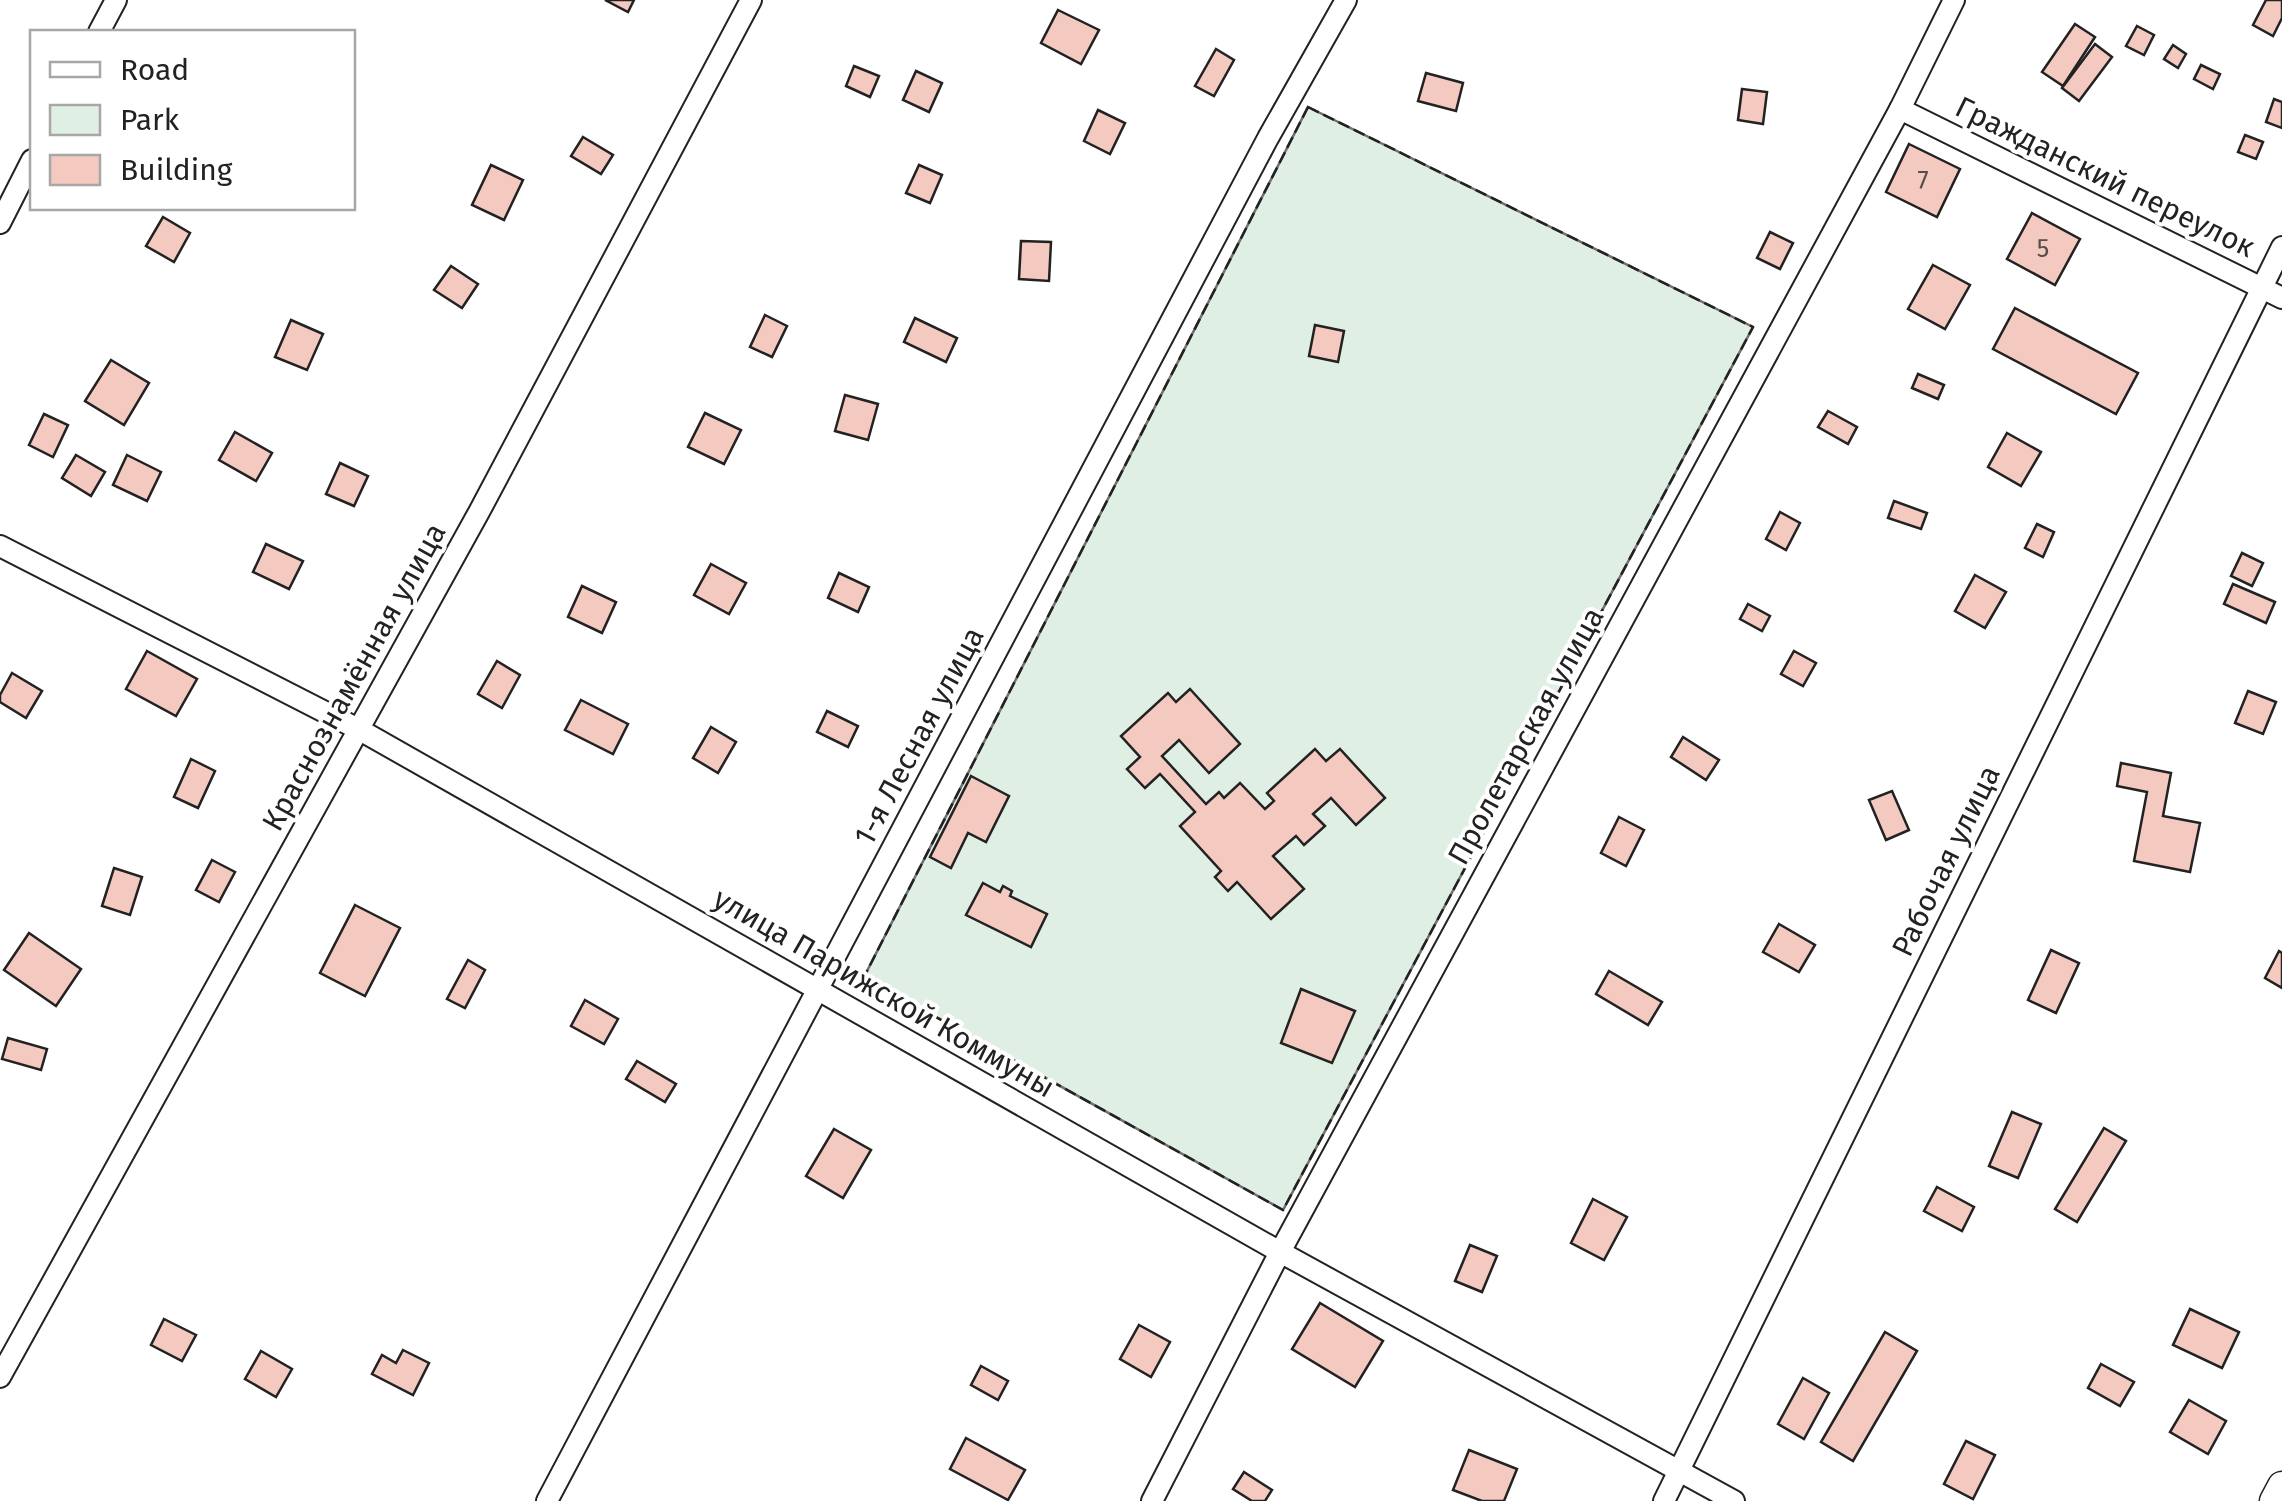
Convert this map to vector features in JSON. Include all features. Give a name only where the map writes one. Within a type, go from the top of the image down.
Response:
[{"type":"main road","points":[[2274,1501],[2282,1486]]},
{"type":"street","points":[[100,30],[116,0]]},
{"type":"street","name":"Краснознамённая улица","points":[[0,1377],[360,730],[751,0]]},
{"type":"street","name":"1-я Лесная улица","points":[[546,1501],[1249,172],[1346,0]]},
{"type":"street","name":"Пролетарская улица","points":[[1152,1501],[1280,1252],[1900,108],[1954,0]]},
{"type":"street","name":"Гражданский переулок","points":[[1900,108],[2282,298]]},
{"type":"street","points":[[0,223],[30,164]]},
{"type":"street","name":"Рабочая улица","points":[[1664,1501],[2282,247]]},
{"type":"street","name":"улица Парижской Коммуны","points":[[0,546],[360,730],[1280,1252],[1734,1501]]},
{"type":"green space","points":[[1308,107],[1753,327],[1283,1210],[864,977]]},
{"type":"building","points":[[605,0],[634,0],[628,12]]},
{"type":"building","points":[[2266,0],[2282,0],[2282,18],[2273,36],[2253,25]]},
{"type":"building","points":[[1058,10],[1099,30],[1081,64],[1041,43]]},
{"type":"building","points":[[2075,24],[2095,37],[2063,86],[2042,72]]},
{"type":"building","points":[[2137,26],[2154,35],[2144,55],[2126,46]]},
{"type":"building","points":[[2095,44],[2112,57],[2079,101],[2062,88]]},
{"type":"building","points":[[2173,45],[2186,54],[2178,68],[2164,59]]},
{"type":"building","points":[[1216,49],[1234,60],[1214,96],[1195,86]]},
{"type":"building","points":[[2201,65],[2220,74],[2213,89],[2194,79]]},
{"type":"building","points":[[854,66],[879,76],[870,97],[846,86]]},
{"type":"building","points":[[916,71],[942,83],[929,112],[903,100]]},
{"type":"building","points":[[1426,73],[1463,83],[1456,111],[1418,101]]},
{"type":"building","points":[[1742,89],[1767,92],[1763,124],[1738,120]]},
{"type":"building","points":[[2274,99],[2282,102],[2282,128],[2266,122]]},
{"type":"building","points":[[1098,110],[1125,123],[1110,154],[1084,141]]},
{"type":"building","points":[[2245,135],[2263,142],[2256,159],[2238,152]]},
{"type":"building","points":[[583,137],[613,155],[601,174],[571,156]]},
{"type":"building","points":[[1909,144],[1960,169],[1937,217],[1886,192]]},
{"type":"building","points":[[491,165],[523,180],[504,220],[472,205]]},
{"type":"building","points":[[919,165],[942,175],[930,203],[906,193]]},
{"type":"building","points":[[2032,213],[2080,239],[2055,285],[2007,259]]},
{"type":"building","points":[[163,217],[190,233],[174,262],[146,246]]},
{"type":"building","points":[[1770,232],[1793,243],[1780,269],[1757,258]]},
{"type":"building","points":[[1021,241],[1051,242],[1049,281],[1019,279]]},
{"type":"building","points":[[1933,265],[1970,285],[1945,329],[1908,309]]},
{"type":"building","points":[[451,266],[478,284],[462,308],[434,290]]},
{"type":"building","points":[[2015,308],[2138,373],[2116,414],[1993,349]]},
{"type":"building","points":[[765,315],[787,326],[772,357],[750,347]]},
{"type":"building","points":[[915,318],[957,338],[946,362],[904,342]]},
{"type":"building","points":[[291,320],[323,334],[307,370],[275,357]]},
{"type":"building","points":[[1315,325],[1344,331],[1338,362],[1309,356]]},
{"type":"building","points":[[111,360],[149,383],[124,425],[85,401]]},
{"type":"building","points":[[1918,374],[1944,385],[1938,399],[1912,388]]},
{"type":"building","points":[[845,395],[878,404],[868,440],[835,431]]},
{"type":"building","points":[[1828,411],[1857,427],[1848,444],[1818,427]]},
{"type":"building","points":[[705,413],[741,430],[724,464],[688,447]]},
{"type":"building","points":[[44,414],[68,425],[53,457],[29,445]]},
{"type":"building","points":[[235,432],[272,453],[256,481],[219,460]]},
{"type":"building","points":[[2007,433],[2041,452],[2021,486],[1988,467]]},
{"type":"building","points":[[76,455],[105,472],[91,496],[62,478]]},
{"type":"building","points":[[127,455],[161,472],[147,501],[113,485]]},
{"type":"building","points":[[340,463],[368,476],[354,506],[326,494]]},
{"type":"building","points":[[1894,501],[1927,513],[1921,529],[1888,518]]},
{"type":"building","points":[[1780,512],[1800,523],[1786,550],[1766,539]]},
{"type":"building","points":[[2037,524],[2054,532],[2043,557],[2025,548]]},
{"type":"building","points":[[266,544],[303,561],[289,589],[253,572]]},
{"type":"building","points":[[2242,553],[2263,563],[2252,586],[2231,576]]},
{"type":"building","points":[[711,564],[746,583],[729,614],[694,595]]},
{"type":"building","points":[[839,573],[869,587],[858,612],[828,598]]},
{"type":"building","points":[[1975,575],[2006,592],[1985,628],[1955,611]]},
{"type":"building","points":[[2233,584],[2275,602],[2266,623],[2224,604]]},
{"type":"building","points":[[582,586],[616,602],[602,633],[568,617]]},
{"type":"building","points":[[1748,604],[1770,616],[1762,631],[1740,619]]},
{"type":"building","points":[[147,651],[197,679],[176,716],[126,689]]},
{"type":"building","points":[[1794,651],[1816,663],[1803,686],[1781,674]]},
{"type":"building","points":[[497,661],[520,675],[502,708],[478,694]]},
{"type":"building","points":[[12,673],[42,691],[26,718],[0,702]]},
{"type":"building","points":[[1190,689],[1240,744],[1209,773],[1179,740],[1162,756],[1206,804],[1219,792],[1224,798],[1240,783],[1265,809],[1274,801],[1267,793],[1315,749],[1326,761],[1340,749],[1385,798],[1356,825],[1331,798],[1313,814],[1325,826],[1304,845],[1296,836],[1273,856],[1304,889],[1271,919],[1237,882],[1228,891],[1215,877],[1221,871],[1180,826],[1195,812],[1160,774],[1145,788],[1127,769],[1140,757],[1121,736],[1168,693],[1176,702]]},
{"type":"building","points":[[2248,691],[2276,702],[2263,734],[2235,723]]},
{"type":"building","points":[[581,700],[628,724],[613,754],[565,730]]},
{"type":"building","points":[[827,711],[858,726],[848,747],[817,732]]},
{"type":"building","points":[[711,727],[736,742],[718,773],[693,758]]},
{"type":"building","points":[[1683,737],[1719,760],[1706,780],[1671,757]]},
{"type":"building","points":[[191,759],[215,771],[198,808],[174,797]]},
{"type":"building","points":[[2121,763],[2171,773],[2163,816],[2200,823],[2190,872],[2134,861],[2147,792],[2117,786]]},
{"type":"building","points":[[971,776],[1009,796],[986,842],[968,833],[951,868],[930,857]]},
{"type":"building","points":[[1892,791],[1909,830],[1886,840],[1869,800]]},
{"type":"building","points":[[1619,817],[1644,830],[1626,866],[1601,853]]},
{"type":"building","points":[[212,860],[235,872],[219,902],[196,890]]},
{"type":"building","points":[[114,868],[142,877],[130,915],[102,906]]},
{"type":"building","points":[[983,883],[1000,892],[1003,886],[1012,891],[1010,896],[1047,914],[1031,947],[966,915]]},
{"type":"building","points":[[355,905],[400,928],[365,996],[320,973]]},
{"type":"building","points":[[1779,924],[1815,945],[1799,972],[1763,952]]},
{"type":"building","points":[[29,933],[81,969],[56,1006],[4,970]]},
{"type":"building","points":[[2051,950],[2079,963],[2056,1013],[2028,1000]]},
{"type":"building","points":[[2279,951],[2282,953],[2282,988],[2265,978]]},
{"type":"building","points":[[468,960],[485,970],[465,1008],[447,999]]},
{"type":"building","points":[[1609,971],[1662,1002],[1648,1025],[1596,994]]},
{"type":"building","points":[[1301,989],[1355,1011],[1332,1063],[1281,1043]]},
{"type":"building","points":[[585,1000],[618,1019],[604,1044],[571,1026]]},
{"type":"building","points":[[8,1038],[47,1049],[41,1070],[2,1059]]},
{"type":"building","points":[[637,1061],[676,1084],[665,1102],[626,1079]]},
{"type":"building","points":[[2012,1112],[2041,1124],[2018,1178],[1989,1166]]},
{"type":"building","points":[[2104,1128],[2126,1141],[2077,1222],[2055,1209]]},
{"type":"building","points":[[834,1129],[871,1150],[843,1198],[806,1176]]},
{"type":"building","points":[[1937,1187],[1974,1207],[1962,1231],[1924,1211]]},
{"type":"building","points":[[1593,1199],[1627,1217],[1604,1260],[1571,1243]]},
{"type":"building","points":[[1470,1245],[1497,1256],[1482,1292],[1455,1281]]},
{"type":"building","points":[[1320,1303],[1383,1341],[1355,1387],[1292,1349]]},
{"type":"building","points":[[2190,1309],[2239,1332],[2222,1368],[2173,1345]]},
{"type":"building","points":[[164,1319],[196,1335],[182,1361],[151,1345]]},
{"type":"building","points":[[1139,1325],[1170,1342],[1151,1377],[1120,1359]]},
{"type":"building","points":[[1885,1332],[1917,1351],[1853,1461],[1821,1442]]},
{"type":"building","points":[[403,1350],[429,1363],[413,1395],[372,1374],[382,1355],[396,1363]]},
{"type":"building","points":[[261,1351],[292,1369],[276,1397],[245,1379]]},
{"type":"building","points":[[2101,1364],[2134,1382],[2120,1406],[2088,1388]]},
{"type":"building","points":[[981,1366],[1008,1381],[998,1400],[971,1385]]},
{"type":"building","points":[[1803,1378],[1829,1393],[1804,1439],[1778,1424]]},
{"type":"building","points":[[2189,1400],[2226,1421],[2208,1454],[2170,1432]]},
{"type":"building","points":[[966,1438],[1025,1470],[1008,1500],[950,1469]]},
{"type":"building","points":[[1966,1441],[1995,1455],[1973,1499],[1944,1484]]},
{"type":"building","points":[[1469,1450],[1517,1469],[1504,1501],[1482,1501],[1453,1490]]},
{"type":"building","points":[[1244,1472],[1272,1490],[1265,1501],[1252,1501],[1233,1489]]},
{"type":"fence","points":[[1308,107],[1753,327],[1283,1210],[864,977],[1308,107]]}]
